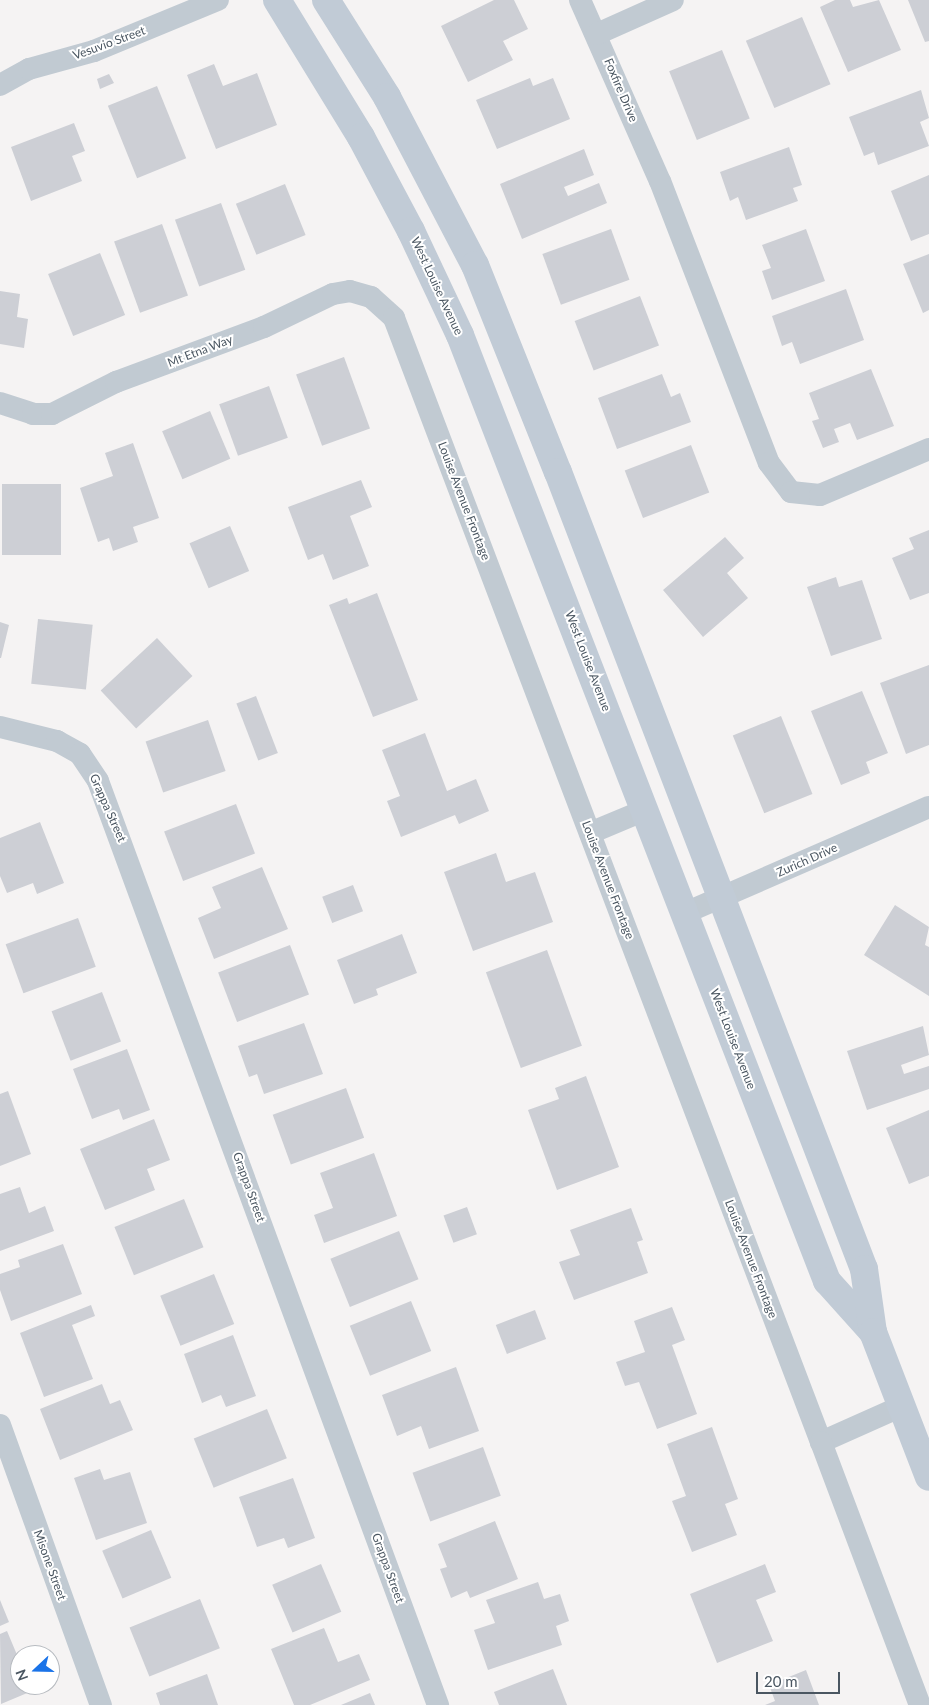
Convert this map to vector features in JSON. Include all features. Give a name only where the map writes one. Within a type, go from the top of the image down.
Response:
[{"type":"main road","name":"West Louise Avenue","points":[[276,0],[361,137],[411,231],[460,336],[827,1281],[873,1332]]},
{"type":"main road","name":"West Louise Avenue","points":[[326,0],[387,97],[475,265],[722,897],[864,1269],[873,1332],[929,1477]]},
{"type":"street","name":"Vesuvio Street","points":[[0,85],[29,69],[94,51],[218,0]]},
{"type":"street","name":"Foxfire Drive","points":[[580,0],[660,181],[769,463],[791,492],[820,495],[929,449]]},
{"type":"street","points":[[596,34],[673,0]]},
{"type":"street","name":"Mt Etna Way","points":[[0,403],[33,414],[52,414],[116,382],[264,327],[333,294],[350,291],[371,297],[394,318]]},
{"type":"street","name":"Louise Avenue Frontage","points":[[394,318],[920,1705]]},
{"type":"street","name":"Grappa Street","points":[[0,727],[57,741],[80,754],[98,780],[438,1705]]},
{"type":"street","name":"Zurich Drive","points":[[685,913],[929,806]]},
{"type":"street","points":[[590,833],[645,810]]},
{"type":"street","points":[[821,1442],[902,1406]]},
{"type":"street","name":"Misone Street","points":[[0,1425],[101,1705]]},
{"type":"building","points":[[494,0],[514,0],[528,29],[503,41],[513,60],[468,82],[441,26]]},
{"type":"building","points":[[835,0],[850,0],[853,7],[879,0],[901,50],[848,72],[820,7]]},
{"type":"building","points":[[908,0],[929,0],[929,41],[925,42]]},
{"type":"building","points":[[802,17],[831,84],[774,108],[746,41]]},
{"type":"building","points":[[722,50],[750,119],[697,140],[669,71]]},
{"type":"building","points":[[214,64],[223,86],[257,73],[277,125],[216,149],[187,75]]},
{"type":"building","points":[[109,74],[114,83],[100,89],[97,79]]},
{"type":"building","points":[[530,78],[533,86],[553,78],[570,119],[497,149],[476,100]]},
{"type":"building","points":[[157,86],[186,158],[137,178],[108,106]]},
{"type":"building","points":[[921,90],[929,118],[920,122],[929,146],[878,165],[874,152],[864,156],[849,117]]},
{"type":"building","points":[[74,123],[85,151],[72,156],[82,181],[31,201],[11,147]]},
{"type":"building","points":[[789,147],[802,185],[793,188],[798,201],[746,220],[738,197],[730,201],[720,172]]},
{"type":"building","points":[[584,149],[594,175],[564,187],[568,196],[599,183],[607,203],[522,239],[500,184]]},
{"type":"building","points":[[929,175],[929,234],[911,241],[891,191]]},
{"type":"building","points":[[285,184],[306,235],[256,255],[236,204]]},
{"type":"building","points":[[221,203],[245,270],[199,286],[175,220]]},
{"type":"building","points":[[162,224],[188,295],[140,313],[114,241]]},
{"type":"building","points":[[611,229],[629,280],[561,305],[542,254]]},
{"type":"building","points":[[806,229],[825,281],[772,300],[762,271],[771,268],[762,245]]},
{"type":"building","points":[[100,253],[125,315],[73,336],[48,274]]},
{"type":"building","points":[[929,254],[929,310],[923,313],[903,264]]},
{"type":"building","points":[[846,289],[864,340],[800,364],[792,342],[782,346],[772,316]]},
{"type":"building","points":[[0,291],[20,294],[17,317],[28,319],[24,348],[0,344]]},
{"type":"building","points":[[640,296],[659,345],[594,371],[575,321]]},
{"type":"building","points":[[344,357],[370,428],[322,446],[296,374]]},
{"type":"building","points":[[871,369],[894,426],[857,440],[850,423],[834,429],[839,442],[823,448],[812,421],[819,419],[809,393]]},
{"type":"building","points":[[662,374],[671,397],[680,393],[691,422],[617,449],[598,398]]},
{"type":"building","points":[[269,386],[288,438],[238,456],[219,404]]},
{"type":"building","points":[[210,411],[230,459],[182,479],[162,431]]},
{"type":"building","points":[[133,443],[159,518],[133,527],[138,542],[113,551],[109,538],[98,542],[80,488],[113,476],[105,453]]},
{"type":"building","points":[[691,445],[709,493],[643,518],[625,470]]},
{"type":"building","points":[[361,480],[372,507],[350,516],[369,566],[333,580],[323,554],[308,560],[288,507]]},
{"type":"building","points":[[2,484],[61,484],[61,555],[2,555]]},
{"type":"building","points":[[230,526],[249,571],[209,588],[189,543]]},
{"type":"building","points":[[929,530],[929,593],[910,600],[892,558],[914,549],[909,538]]},
{"type":"building","points":[[725,537],[744,558],[727,573],[748,598],[703,637],[663,590]]},
{"type":"building","points":[[836,577],[839,587],[862,580],[882,639],[831,656],[807,587]]},
{"type":"building","points":[[377,593],[418,700],[373,717],[329,605],[347,598],[349,604]]},
{"type":"building","points":[[38,619],[93,625],[86,689],[31,684]]},
{"type":"building","points":[[0,622],[9,625],[1,658],[0,658]]},
{"type":"building","points":[[157,638],[192,676],[136,729],[101,691]]},
{"type":"building","points":[[929,665],[929,745],[906,754],[880,683]]},
{"type":"building","points":[[862,691],[888,753],[866,762],[870,773],[841,785],[811,711]]},
{"type":"building","points":[[256,696],[278,753],[258,760],[236,704]]},
{"type":"building","points":[[781,716],[812,794],[764,813],[733,735]]},
{"type":"building","points":[[208,720],[226,771],[163,793],[146,741]]},
{"type":"building","points":[[425,733],[447,791],[476,779],[489,811],[459,824],[455,815],[401,837],[387,801],[400,796],[382,750]]},
{"type":"building","points":[[236,804],[255,853],[183,881],[164,832]]},
{"type":"building","points":[[40,822],[64,883],[37,894],[33,883],[7,893],[0,876],[0,838]]},
{"type":"building","points":[[496,853],[506,882],[535,872],[553,922],[473,951],[444,872]]},
{"type":"building","points":[[262,867],[288,929],[214,959],[198,918],[221,908],[212,887]]},
{"type":"building","points":[[353,885],[363,911],[332,923],[322,897]]},
{"type":"building","points":[[895,905],[929,927],[925,945],[929,947],[929,996],[864,955]]},
{"type":"building","points":[[78,918],[96,967],[23,993],[6,944]]},
{"type":"building","points":[[402,934],[417,973],[376,989],[378,995],[354,1004],[337,960]]},
{"type":"building","points":[[290,945],[309,994],[237,1022],[218,973]]},
{"type":"building","points":[[547,950],[582,1046],[521,1068],[486,972]]},
{"type":"building","points":[[102,992],[121,1041],[71,1061],[52,1011]]},
{"type":"building","points":[[304,1023],[323,1074],[264,1094],[257,1074],[249,1077],[238,1046]]},
{"type":"building","points":[[923,1026],[929,1055],[901,1065],[904,1074],[929,1066],[929,1089],[867,1110],[847,1051]]},
{"type":"building","points":[[127,1049],[150,1110],[123,1120],[119,1109],[92,1119],[73,1069]]},
{"type":"building","points":[[586,1076],[619,1167],[557,1190],[528,1110],[559,1099],[555,1088]]},
{"type":"building","points":[[346,1088],[364,1138],[291,1164],[273,1115]]},
{"type":"building","points":[[8,1091],[31,1154],[0,1166],[0,1094]]},
{"type":"building","points":[[929,1110],[929,1176],[909,1184],[886,1128]]},
{"type":"building","points":[[154,1119],[170,1160],[147,1169],[155,1190],[105,1210],[80,1149]]},
{"type":"building","points":[[374,1153],[397,1216],[324,1243],[314,1215],[333,1208],[320,1173]]},
{"type":"building","points":[[20,1187],[29,1213],[45,1206],[54,1231],[0,1251],[0,1194]]},
{"type":"building","points":[[184,1199],[203,1247],[134,1275],[114,1227]]},
{"type":"building","points":[[467,1207],[477,1234],[453,1243],[444,1216]]},
{"type":"building","points":[[631,1208],[643,1240],[637,1242],[648,1273],[574,1300],[559,1262],[580,1255],[570,1230]]},
{"type":"building","points":[[399,1231],[418,1279],[350,1307],[330,1259]]},
{"type":"building","points":[[63,1244],[82,1294],[11,1321],[0,1290],[0,1274],[20,1267],[18,1260]]},
{"type":"building","points":[[214,1274],[234,1324],[180,1346],[160,1296]]},
{"type":"building","points":[[411,1301],[431,1351],[370,1376],[350,1326]]},
{"type":"building","points":[[91,1305],[95,1316],[72,1325],[93,1379],[44,1397],[20,1333]]},
{"type":"building","points":[[672,1307],[685,1340],[672,1345],[697,1414],[657,1429],[639,1382],[625,1386],[616,1362],[645,1352],[634,1321]]},
{"type":"building","points":[[535,1310],[546,1339],[507,1354],[496,1325]]},
{"type":"building","points":[[233,1335],[256,1396],[226,1407],[221,1395],[202,1403],[184,1354]]},
{"type":"building","points":[[456,1367],[479,1431],[429,1449],[421,1426],[397,1436],[382,1395]]},
{"type":"building","points":[[102,1384],[110,1404],[120,1400],[133,1430],[60,1460],[40,1409]]},
{"type":"building","points":[[267,1409],[287,1458],[214,1488],[194,1439]]},
{"type":"building","points":[[712,1427],[738,1499],[725,1504],[737,1535],[692,1552],[672,1501],[686,1496],[667,1444]]},
{"type":"building","points":[[483,1447],[501,1496],[430,1522],[413,1473]]},
{"type":"building","points":[[100,1469],[104,1480],[130,1472],[147,1523],[96,1540],[74,1478]]},
{"type":"building","points":[[293,1478],[315,1538],[288,1548],[284,1538],[257,1547],[239,1497]]},
{"type":"building","points":[[495,1521],[518,1579],[470,1598],[467,1591],[451,1598],[440,1569],[447,1567],[438,1544]]},
{"type":"building","points":[[151,1530],[171,1578],[123,1599],[102,1551]]},
{"type":"building","points":[[321,1564],[341,1612],[293,1633],[272,1585]]},
{"type":"building","points":[[765,1564],[776,1592],[756,1600],[773,1641],[717,1663],[690,1594]]},
{"type":"building","points":[[538,1582],[544,1599],[560,1594],[569,1621],[556,1626],[562,1645],[488,1670],[474,1630],[495,1623],[486,1600]]},
{"type":"building","points":[[200,1599],[220,1648],[149,1677],[130,1627]]},
{"type":"building","points":[[0,1600],[9,1622],[0,1626]]},
{"type":"building","points":[[324,1628],[338,1662],[359,1654],[370,1680],[310,1705],[294,1705],[271,1649]]},
{"type":"building","points":[[7,1631],[13,1645],[10,1645],[10,1695],[22,1695],[1,1704],[0,1634]]},
{"type":"building","points":[[553,1669],[567,1705],[499,1705],[494,1692]]},
{"type":"building","points":[[806,1670],[819,1705],[765,1705],[775,1701],[769,1685]]},
{"type":"building","points":[[207,1674],[218,1705],[160,1705],[156,1693]]},
{"type":"building","points":[[370,1693],[375,1705],[341,1705]]}]
